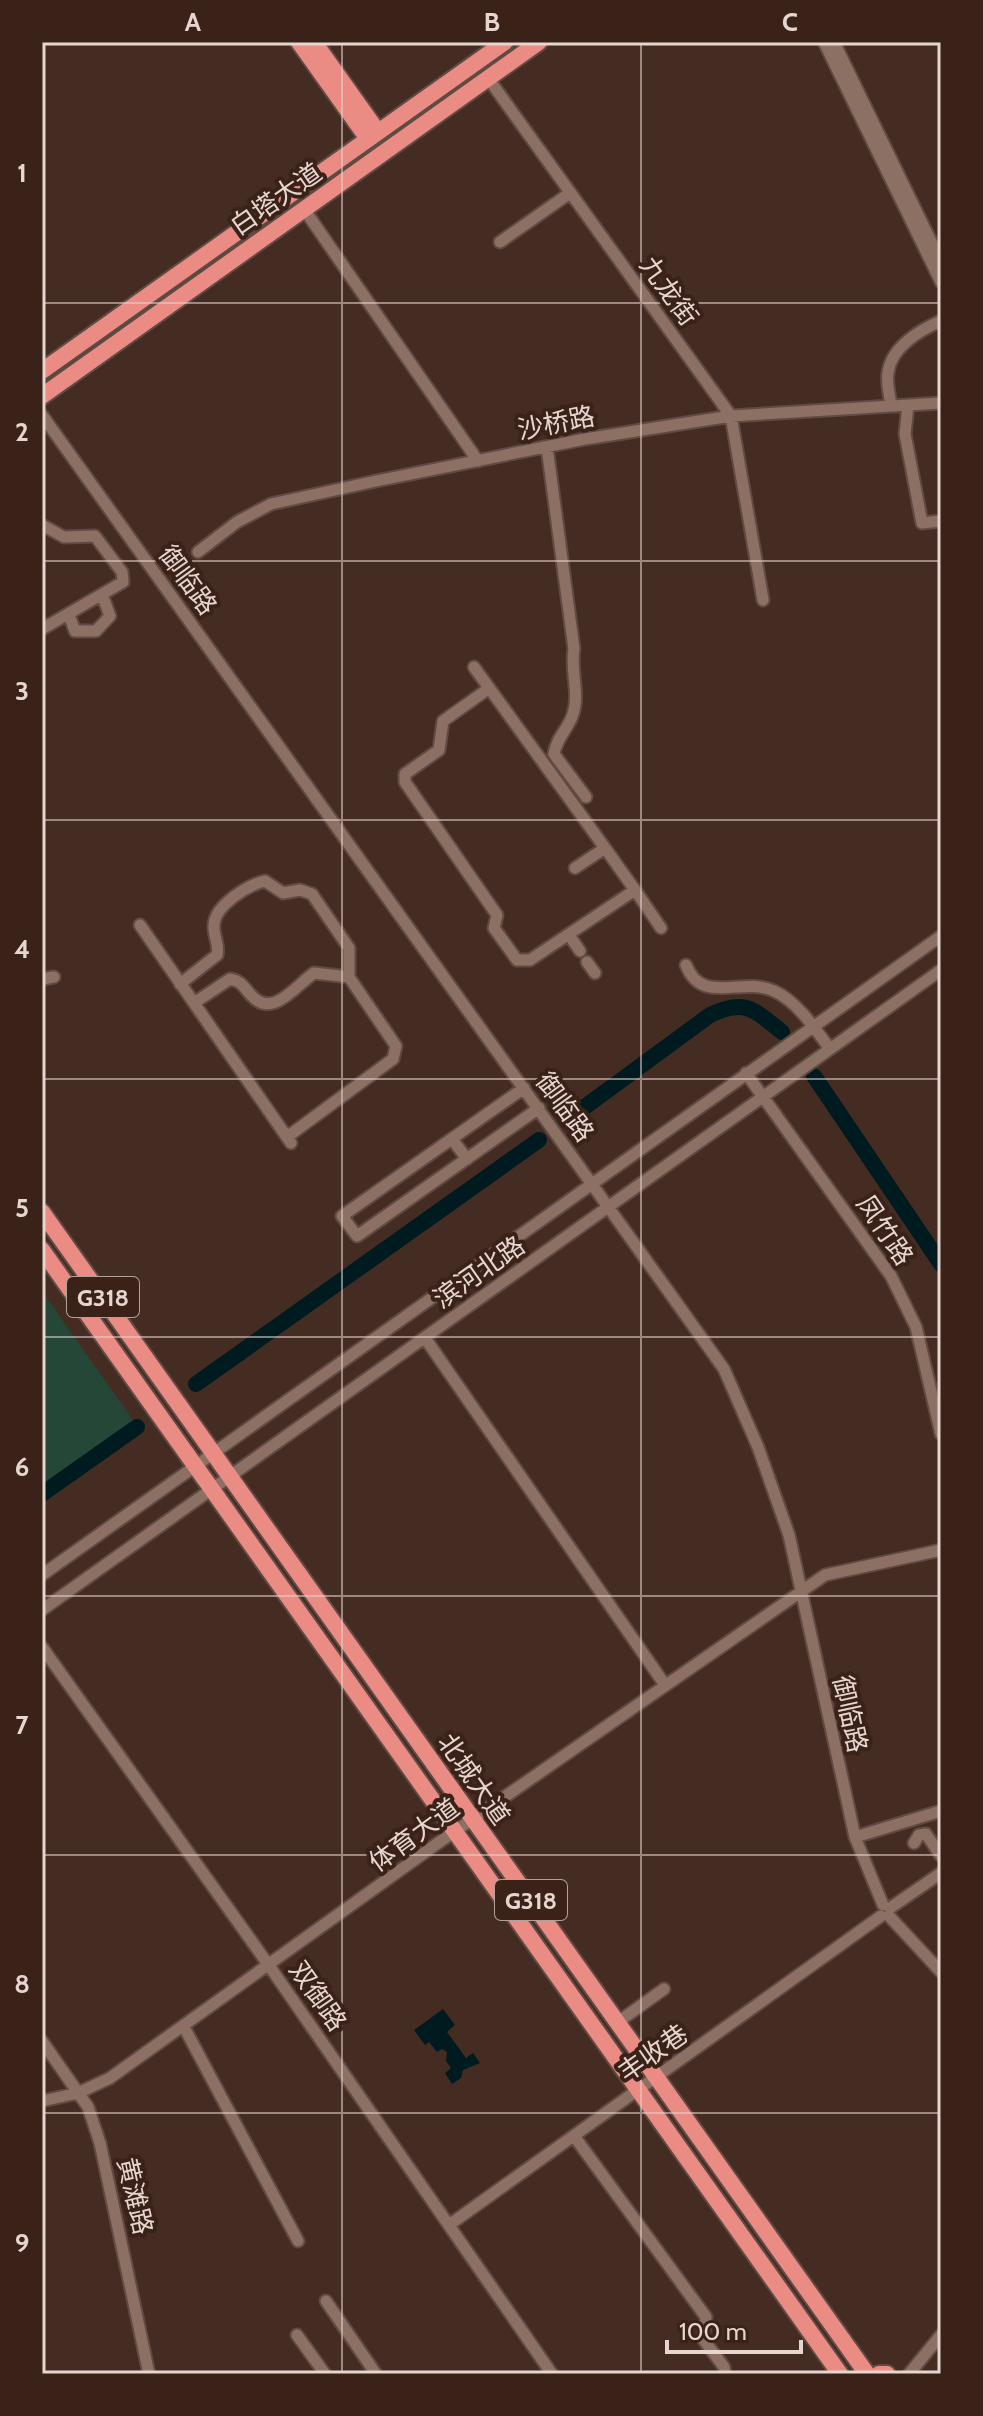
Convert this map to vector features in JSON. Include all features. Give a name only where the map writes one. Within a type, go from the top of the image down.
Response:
[{"type":"highway","points":[[299,42],[373,136]]},
{"type":"highway","points":[[314,42],[373,136]]},
{"type":"highway","name":"白塔大道","points":[[42,371],[505,42]]},
{"type":"highway","name":"白塔大道","points":[[42,396],[539,42]]},
{"type":"highway","name":"北城大道","points":[[42,1212],[867,2374]]},
{"type":"highway","name":"北城大道","points":[[42,1250],[840,2374]]},
{"type":"highway","points":[[879,2374],[887,2374]]},
{"type":"street","points":[[824,42],[940,271]]},
{"type":"street","points":[[834,42],[940,271]]},
{"type":"street","name":"九龙街","points":[[488,78],[731,416]]},
{"type":"street","points":[[500,242],[570,193]]},
{"type":"street","points":[[304,209],[478,461]]},
{"type":"street","points":[[891,406],[888,373],[894,358],[918,329],[941,321]]},
{"type":"street","name":"沙桥路","points":[[198,552],[237,522],[271,504],[547,447],[731,416],[941,403]]},
{"type":"street","points":[[908,405],[905,434],[922,523],[941,521]]},
{"type":"street","name":"御临路","points":[[42,415],[724,1369],[758,1447],[789,1535],[799,1592],[855,1837],[886,1911],[941,1972]]},
{"type":"street","points":[[731,416],[763,600]]},
{"type":"street","points":[[547,447],[574,649],[572,662],[576,698],[572,718],[559,737],[554,754],[586,797]]},
{"type":"street","points":[[42,525],[64,537],[86,535],[100,540],[122,572],[123,582],[103,597],[42,629]]},
{"type":"street","points":[[69,615],[75,631],[96,631],[110,616],[103,597]]},
{"type":"street","points":[[474,667],[661,928]]},
{"type":"street","points":[[488,689],[443,721],[439,750],[405,774],[405,782],[497,915],[494,928],[512,955],[524,962],[530,960],[635,890]]},
{"type":"street","points":[[575,868],[605,848]]},
{"type":"street","points":[[140,925],[180,984],[289,1140],[393,1059],[396,1046],[349,977],[349,948],[312,894],[300,890],[283,893],[265,881],[256,883],[217,912],[214,923],[217,955],[180,984]]},
{"type":"street","points":[[569,935],[580,951]]},
{"type":"street","name":"滨河北路","points":[[42,1575],[941,936]]},
{"type":"street","points":[[587,962],[595,973]]},
{"type":"street","points":[[686,965],[697,984],[704,988],[750,985],[773,991],[811,1027],[828,1051]]},
{"type":"street","name":"滨河北路","points":[[42,1610],[941,970]]},
{"type":"street","points":[[194,1003],[230,979],[240,981],[258,1002],[267,1006],[277,1003],[314,973],[349,977]]},
{"type":"street","name":"凤竹路","points":[[746,1073],[891,1276],[916,1327],[941,1434]]},
{"type":"street","points":[[524,1088],[342,1216],[357,1236],[540,1110]]},
{"type":"street","points":[[452,1139],[467,1159]]},
{"type":"street","points":[[425,1338],[665,1685]]},
{"type":"street","name":"体育大道","points":[[42,2101],[78,2093],[110,2078],[270,1967],[455,1831],[825,1575],[941,1550]]},
{"type":"street","name":"双御路","points":[[42,1647],[270,1967],[552,2374]]},
{"type":"street","points":[[855,1837],[928,1818],[941,1811]]},
{"type":"street","points":[[928,1818],[926,1834],[941,1856]]},
{"type":"street","points":[[914,1843],[919,1835],[926,1834]]},
{"type":"street","name":"丰收巷","points":[[449,2225],[941,1873]]},
{"type":"street","points":[[618,2022],[664,1989]]},
{"type":"street","points":[[184,2027],[298,2241]]},
{"type":"street","name":"黄滩路","points":[[42,2041],[88,2107],[100,2143],[149,2374]]},
{"type":"street","points":[[574,2136],[706,2317],[703,2339],[724,2367],[725,2374]]},
{"type":"street","points":[[326,2301],[376,2374]]},
{"type":"street","points":[[297,2335],[325,2374]]},
{"type":"street","points":[[909,2374],[941,2335]]},
{"type":"green space","points":[[42,1291],[134,1422],[42,1487]]},
{"type":"water","points":[[443,2009],[455,2025],[447,2032],[466,2058],[473,2053],[480,2063],[463,2070],[461,2078],[452,2084],[445,2073],[451,2068],[446,2061],[447,2052],[442,2049],[437,2052],[429,2042],[425,2045],[414,2030]]},
{"type":"waterway","points":[[567,1120],[710,1015],[722,1010],[732,1007],[749,1009],[782,1032]]},
{"type":"waterway","points":[[814,1076],[941,1264]]},
{"type":"waterway","points":[[196,1384],[539,1140]]},
{"type":"waterway","points":[[42,1494],[137,1427]]}]
